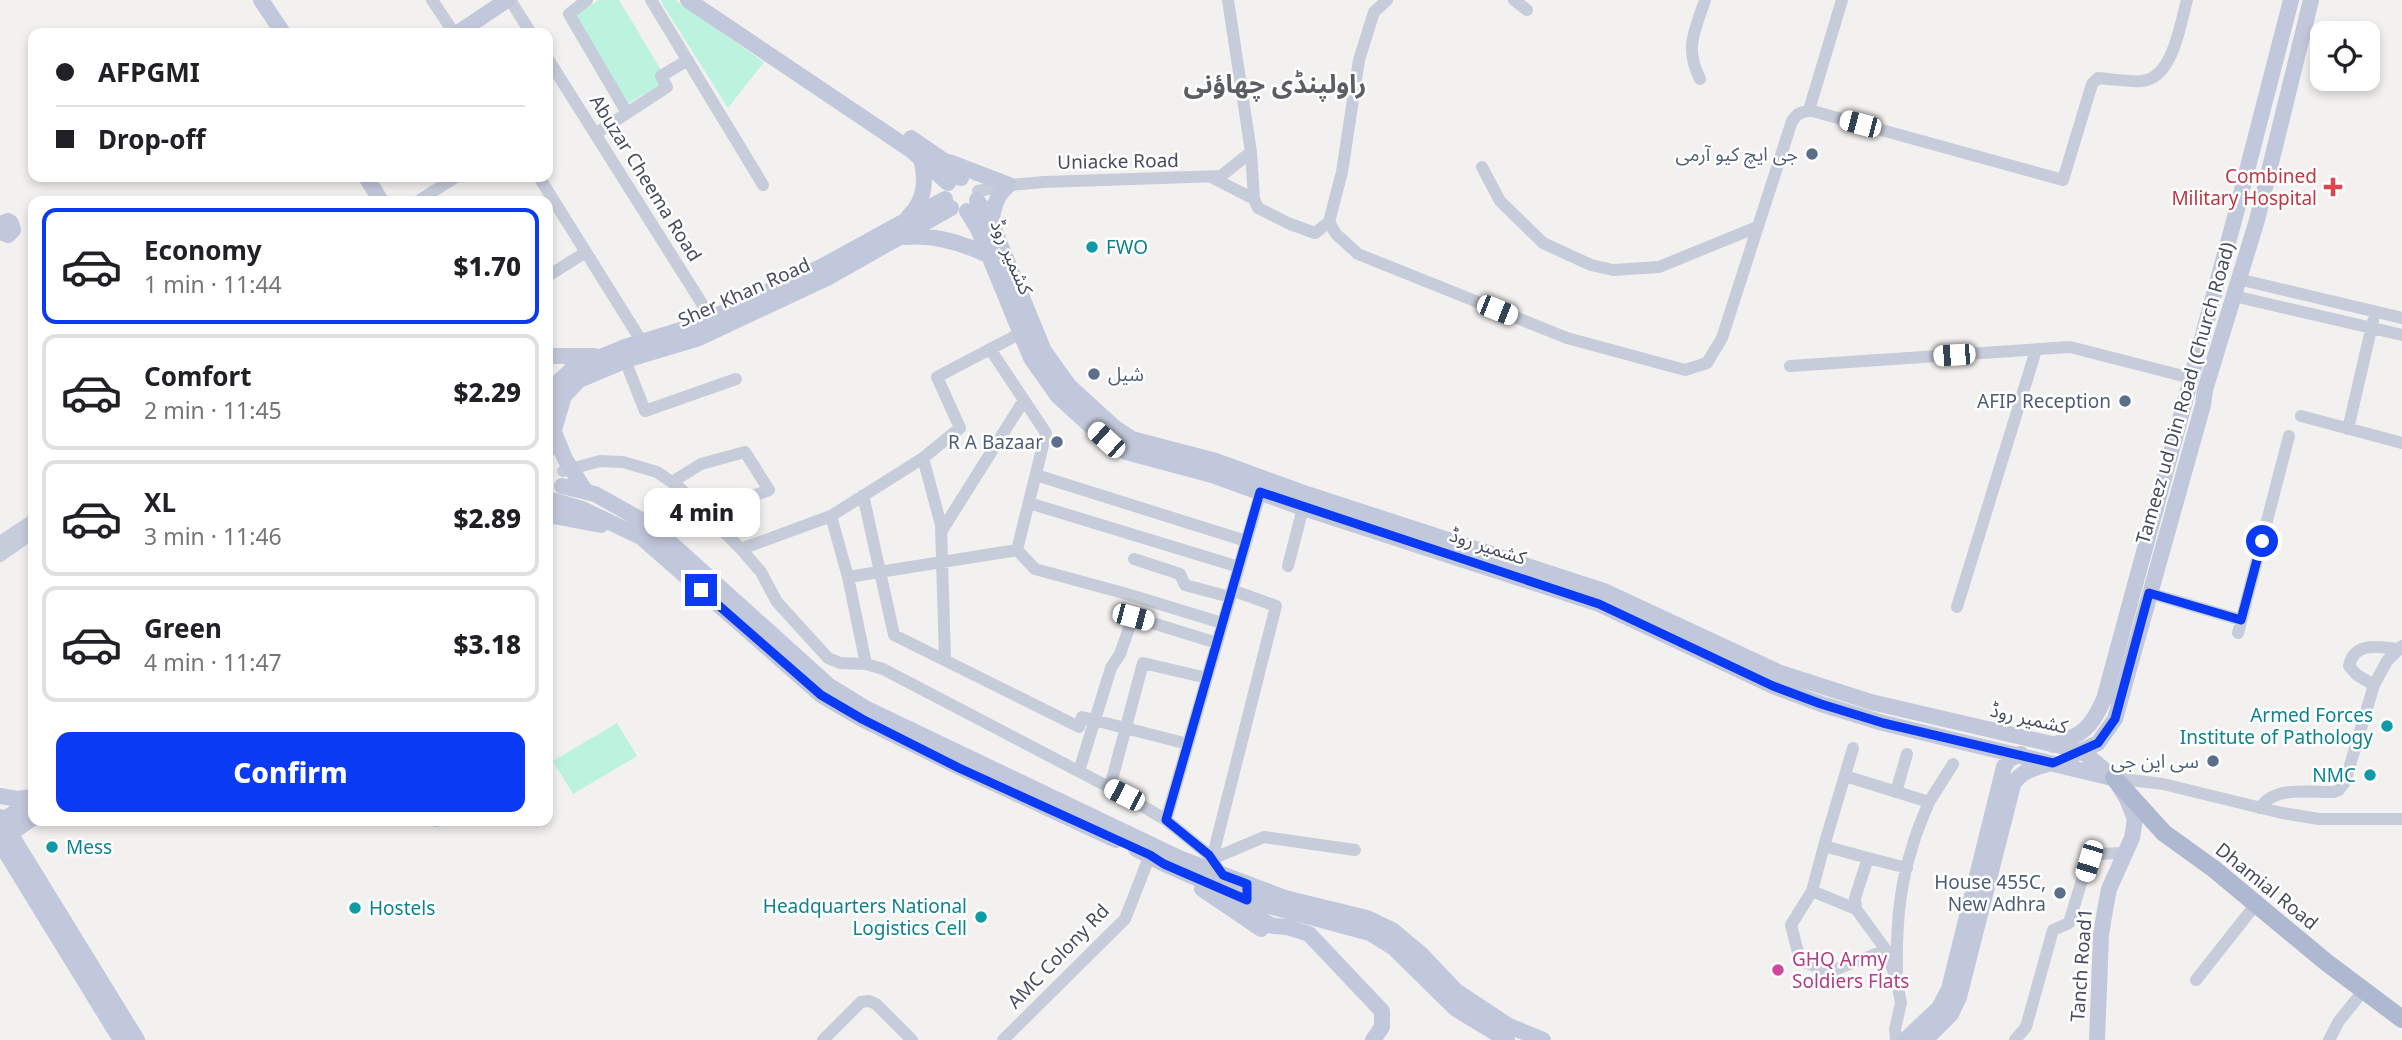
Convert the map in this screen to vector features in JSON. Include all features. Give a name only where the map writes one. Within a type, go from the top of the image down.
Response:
[{"type":"main road","points":[[251,0],[270,28]]},
{"type":"main road","points":[[261,0],[280,28]]},
{"type":"main road","points":[[464,28],[509,0]]},
{"type":"main road","points":[[688,0],[921,158],[961,196]]},
{"type":"main road","points":[[702,0],[848,100],[943,160],[1009,185]]},
{"type":"main road","name":"Tameez ud Din Road (Church Road)","points":[[2016,756],[2070,739],[2087,730],[2100,708],[2235,217],[2291,0]]},
{"type":"main road","name":"Tameez ud Din Road (Church Road)","points":[[1925,1040],[1951,1014],[1959,997],[2016,779],[2026,772],[2098,743],[2115,719],[2205,390],[2257,220],[2311,0]]},
{"type":"main road","points":[[905,220],[918,207],[923,191],[925,177],[921,158]]},
{"type":"main road","points":[[943,160],[961,196]]},
{"type":"main road","points":[[991,222],[995,203],[1001,191],[1009,185]]},
{"type":"main road","name":"Sher Khan Road","points":[[553,388],[572,369],[642,342],[694,326],[821,267],[905,220],[961,196]]},
{"type":"main road","name":"Sher Khan Road","points":[[553,435],[565,396],[579,380],[625,360],[699,338],[827,278],[899,237],[961,196]]},
{"type":"main road","name":"کشمیر روڈ","points":[[961,196],[991,222],[1044,351],[1069,386],[1115,428],[1132,439],[1216,461],[1300,502],[1604,591],[1640,616],[1735,660],[1871,702],[2082,751],[2114,778]]},
{"type":"main road","name":"کشمیر روڈ","points":[[961,196],[990,256],[1031,358],[1058,396],[1106,440],[1126,452],[1262,485]]},
{"type":"main road","points":[[2235,217],[2257,220]]},
{"type":"main road","points":[[899,237],[931,236],[971,247],[990,256]]},
{"type":"main road","points":[[553,356],[607,355]]},
{"type":"main road","points":[[553,496],[565,475],[554,432]]},
{"type":"main road","points":[[553,459],[565,475],[586,492],[652,526],[828,685],[867,709],[1180,858],[1223,875],[1247,892],[1286,898],[1367,918],[1392,930],[1422,955],[1456,991],[1509,1026],[1543,1040]]},
{"type":"main road","points":[[553,500],[582,509],[642,537],[821,695],[862,719],[959,768],[1157,860],[1370,933],[1394,948],[1456,1009],[1507,1040]]},
{"type":"main road","points":[[553,516],[627,531]]},
{"type":"main road","points":[[2144,549],[2160,553]]},
{"type":"main road","name":"کشمیر روڈ","points":[[1735,660],[1773,686],[1821,704],[1883,723],[2114,778]]},
{"type":"main road","points":[[1821,704],[1828,688]]},
{"type":"main road","points":[[1905,1040],[1939,1008],[1949,989],[2004,767],[2009,759],[2016,756]]},
{"type":"main road","name":"Tanch Road1","points":[[2097,1040],[2101,935],[2105,910],[2109,889],[2132,838],[2135,819],[2114,778]]},
{"type":"main road","name":"Dhamial Road","points":[[2114,778],[2164,833],[2214,869],[2402,1019]]},
{"type":"main road","points":[[0,796],[28,799]]},
{"type":"main road","points":[[2,830],[28,804]]},
{"type":"main road","points":[[2,830],[28,820]]},
{"type":"main road","points":[[2,830],[121,1040]]},
{"type":"main road","points":[[2,830],[138,1040]]},
{"type":"main road","points":[[1157,860],[1268,932],[1315,939]]},
{"type":"main road","points":[[1247,892],[1257,918],[1273,926],[1298,929],[1310,934],[1382,1011],[1382,1027],[1373,1040]]},
{"type":"street","points":[[432,0],[452,28]]},
{"type":"street","points":[[509,0],[528,28]]},
{"type":"street","points":[[587,0],[569,14],[627,113]]},
{"type":"street","points":[[651,0],[764,185]]},
{"type":"street","points":[[1228,0],[1251,152],[1254,200],[1258,208],[1315,233],[1329,222],[1342,172],[1359,60],[1374,12],[1387,0]]},
{"type":"street","points":[[1514,0],[1527,10]]},
{"type":"street","points":[[1700,79],[1692,63],[1691,44],[1705,0]]},
{"type":"street","points":[[1809,110],[1842,0]]},
{"type":"street","points":[[1329,222],[1336,234],[1358,254],[1567,338],[1685,370],[1707,363],[1722,338],[1792,121],[1798,114],[1809,110],[2063,180],[2092,84],[2098,78],[2143,81],[2155,77],[2165,68],[2187,0]]},
{"type":"street","points":[[595,134],[667,87],[661,76],[688,60]]},
{"type":"street","name":"Abuzar Cheema Road","points":[[553,67],[711,318]]},
{"type":"street","name":"Uniacke Road","points":[[961,196],[1009,185],[1221,176],[1251,152]]},
{"type":"street","points":[[1482,167],[1500,201],[1543,243],[1591,265],[1613,270],[1659,267],[1757,227]]},
{"type":"street","points":[[1211,177],[1254,200]]},
{"type":"street","points":[[426,196],[448,182]]},
{"type":"street","points":[[553,199],[642,342]]},
{"type":"street","points":[[553,273],[586,251]]},
{"type":"street","points":[[2238,279],[2402,318]]},
{"type":"street","points":[[2234,296],[2402,335]]},
{"type":"street","points":[[2352,430],[2379,312]]},
{"type":"street","points":[[741,549],[831,516],[923,458],[960,428],[937,377],[1021,333]]},
{"type":"street","points":[[1790,366],[2070,347],[2191,378]]},
{"type":"street","points":[[990,349],[1046,433],[1017,550]]},
{"type":"street","points":[[1957,607],[2036,350]]},
{"type":"street","points":[[625,360],[645,411],[736,379]]},
{"type":"street","points":[[941,532],[1024,400]]},
{"type":"street","points":[[2301,416],[2402,443]]},
{"type":"street","points":[[2149,593],[2239,626],[2289,436]]},
{"type":"street","points":[[671,482],[701,464],[745,452],[769,490],[750,497]]},
{"type":"street","points":[[923,458],[941,532],[945,660]]},
{"type":"street","points":[[565,475],[600,461],[623,462],[657,472],[741,549],[761,572],[777,602],[828,658],[841,663],[866,664],[883,669],[1110,788],[1166,820],[1212,859],[1223,875]]},
{"type":"street","points":[[1036,475],[1246,541]]},
{"type":"street","points":[[1166,820],[1262,485]]},
{"type":"street","points":[[863,495],[894,635],[1079,727],[1082,717],[1188,744]]},
{"type":"street","points":[[1288,566],[1300,502]]},
{"type":"street","points":[[1029,503],[1239,567]]},
{"type":"street","points":[[831,516],[848,577],[866,664]]},
{"type":"street","points":[[0,542],[28,523]]},
{"type":"street","points":[[0,556],[28,536]]},
{"type":"street","points":[[848,577],[1017,550]]},
{"type":"street","points":[[1017,550],[1035,569],[1222,623]]},
{"type":"street","points":[[1134,559],[1180,574],[1185,586],[1276,606],[1212,859]]},
{"type":"street","points":[[1079,771],[1111,668],[1120,654],[1133,617],[1217,643]]},
{"type":"street","points":[[2374,685],[2357,675],[2349,666],[2351,658],[2356,651],[2365,647],[2400,648]]},
{"type":"street","points":[[2260,808],[2273,795],[2339,790],[2348,773],[2374,685],[2387,661],[2400,648]]},
{"type":"street","points":[[1110,788],[1143,663],[1207,678]]},
{"type":"street","points":[[1853,748],[1812,891],[1791,925],[1800,960],[1829,972],[1886,950]]},
{"type":"street","points":[[1896,792],[1907,754]]},
{"type":"street","points":[[1897,982],[1896,934],[1911,849],[1929,802],[1953,764]]},
{"type":"street","points":[[1845,776],[1929,802]]},
{"type":"street","name":"کشمیر روڈ","points":[[2114,778],[2163,784],[2260,808],[2319,819],[2402,819]]},
{"type":"street","points":[[1212,859],[1264,837],[1355,850]]},
{"type":"street","points":[[1824,846],[1907,868]]},
{"type":"street","points":[[2015,1040],[2026,1027],[2053,930],[2069,923],[2090,857],[2092,854],[2125,853]]},
{"type":"street","points":[[1868,858],[1855,898],[1856,909],[1886,950],[1897,982],[1901,1003],[1895,1029],[1896,1040]]},
{"type":"street","name":"AMC Colony Rd","points":[[1003,1040],[1125,919],[1157,860]]},
{"type":"street","points":[[1812,891],[1856,909]]},
{"type":"street","points":[[2196,980],[2256,904]]},
{"type":"street","points":[[2329,1040],[2339,1021],[2364,990]]},
{"type":"street","points":[[823,1040],[861,1002],[869,1001],[876,1004],[912,1040]]},
{"type":"green space","points":[[599,0],[619,0],[661,70],[655,75],[660,85],[627,104],[575,14]]},
{"type":"green space","points":[[660,0],[675,0],[764,62],[728,108]]},
{"type":"green space","points":[[617,723],[637,756],[573,794],[553,761]]},
{"type":"place","name":"جی ایچ کیو آرمی","points":[[1812,154]]},
{"type":"place","name":"Combined Military Hospital","points":[[2333,187]]},
{"type":"place","name":"FWO","points":[[1092,247]]},
{"type":"place","name":"شیل","points":[[1094,374]]},
{"type":"place","name":"AFIP Reception","points":[[2125,401]]},
{"type":"place","name":"R A Bazaar","points":[[1057,442]]},
{"type":"place","name":"Armed Forces Institute of Pathology","points":[[2387,726]]},
{"type":"place","name":"سی این جی","points":[[2213,761]]},
{"type":"place","name":"NMC","points":[[2370,775]]},
{"type":"place","name":"Mess","points":[[52,847]]},
{"type":"place","name":"House 455C, New Adhra","points":[[2060,893]]},
{"type":"place","name":"Hostels","points":[[355,908]]},
{"type":"place","name":"Headquarters National Logistics Cell","points":[[981,917]]},
{"type":"place","name":"GHQ Army Soldiers Flats","points":[[1778,970]]},
{"type":"district","name":"راولپنڈی چھاؤنی","points":[[1275,84]]},
{"type":"route","points":[[701,590],[821,695],[862,719],[959,768],[1247,900],[1247,884],[1223,875],[1209,855],[1166,820],[1260,492],[1599,604],[1773,686],[1821,704],[1883,723],[2053,763],[2098,743],[2108,732],[2115,719],[2149,593],[2241,620],[2262,541]]}]
